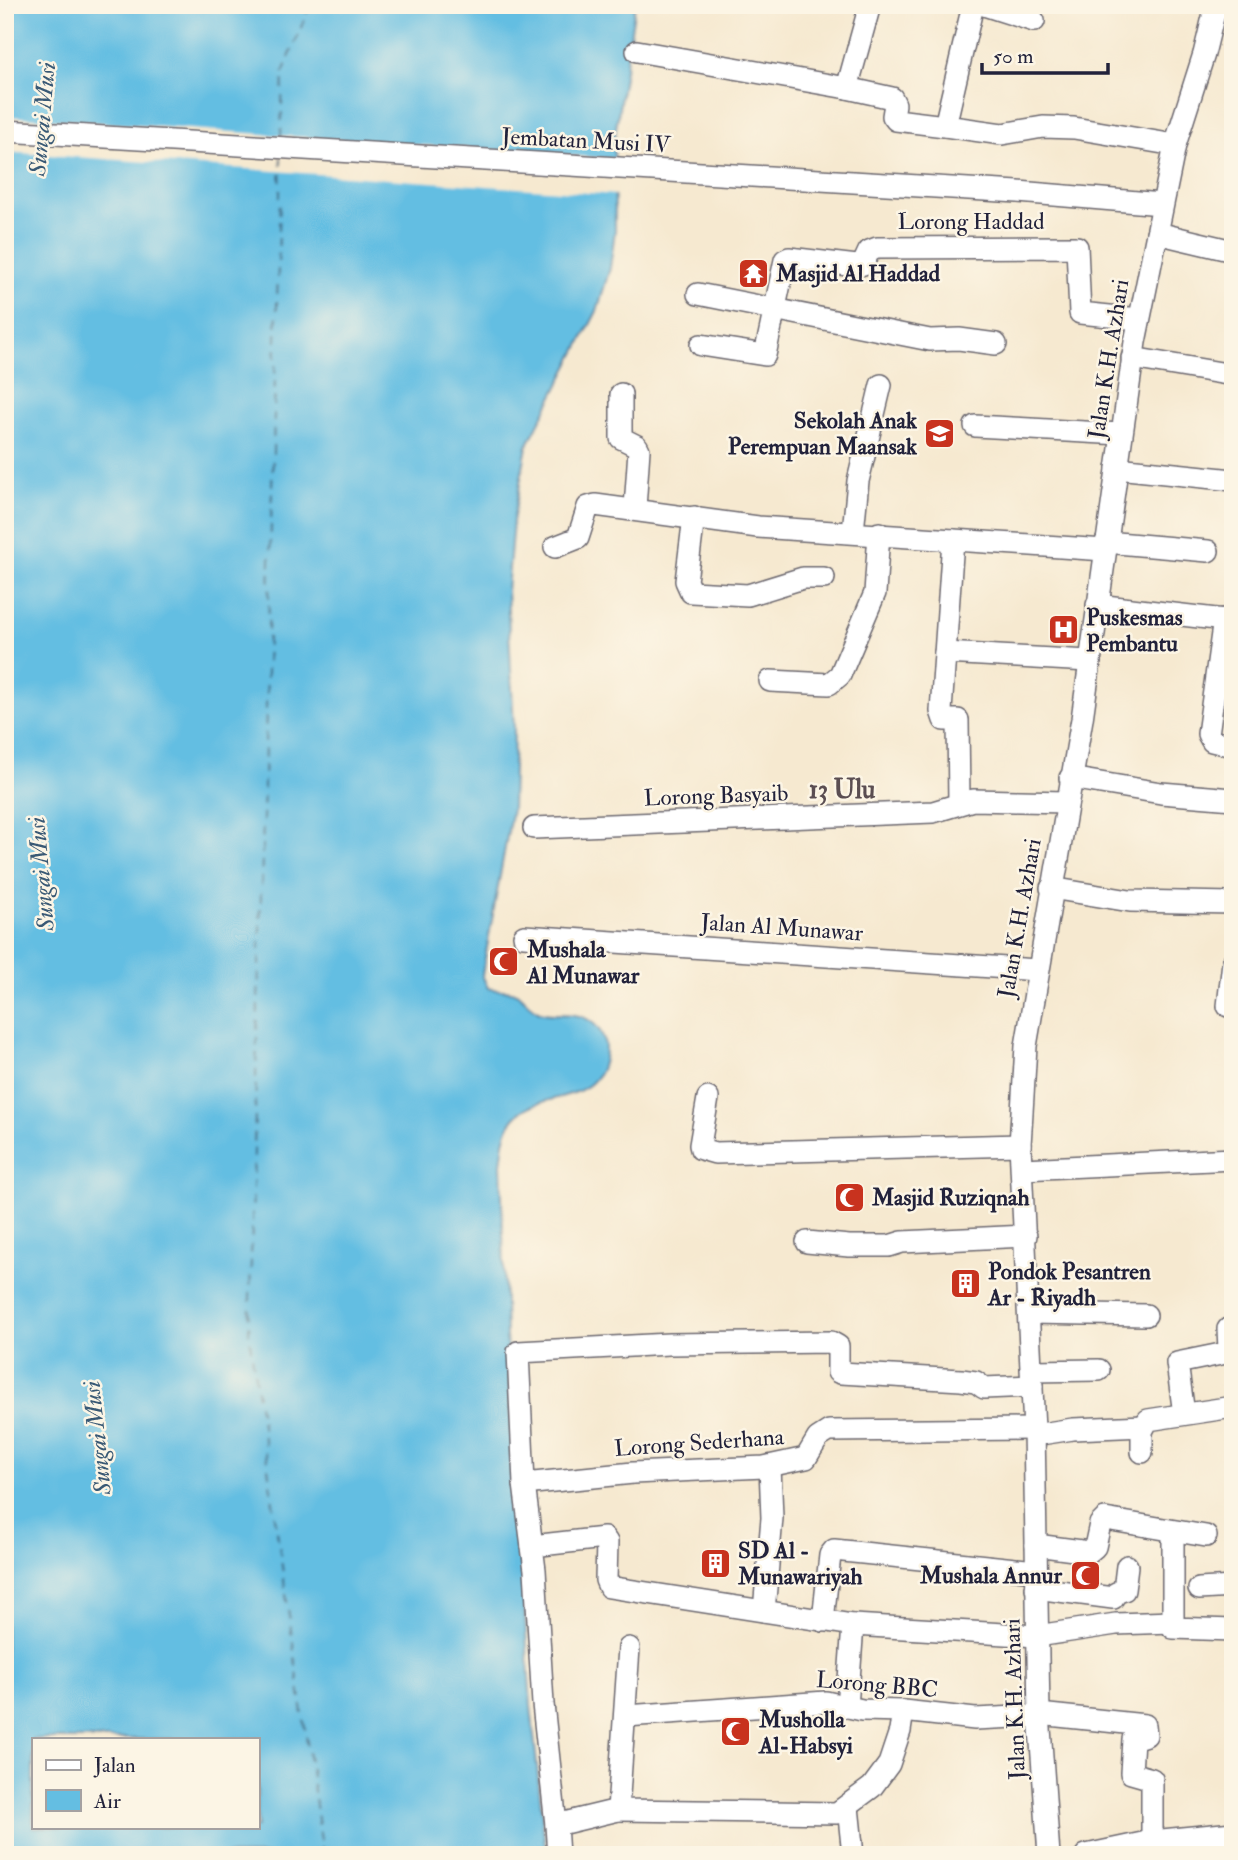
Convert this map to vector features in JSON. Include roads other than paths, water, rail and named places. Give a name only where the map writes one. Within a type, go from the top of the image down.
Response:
[{"type":"street","points":[[847,88],[870,5]]},
{"type":"street","points":[[945,126],[973,5]]},
{"type":"street","points":[[984,5],[1034,21]]},
{"type":"street","name":"Jalan K.H. Azhari","points":[[1049,1855],[1039,1715],[1034,1432],[1020,1145],[1026,1046],[1090,661],[1139,319],[1175,145],[1204,54],[1216,5]]},
{"type":"street","points":[[637,51],[892,98],[895,104],[892,116],[896,120],[1002,134],[1043,127],[1074,128],[1175,145]]},
{"type":"street","name":"Jembatan Musi IV","points":[[5,131],[1018,192],[1163,204]]},
{"type":"street","points":[[1157,233],[1233,251]]},
{"type":"street","name":"Lorong Haddad","points":[[701,345],[765,355],[782,266],[789,258],[857,266],[863,264],[869,251],[877,248],[1077,247],[1080,313],[1139,319]]},
{"type":"street","points":[[698,294],[930,340],[959,339],[996,344]]},
{"type":"street","points":[[1132,358],[1233,375]]},
{"type":"street","points":[[853,532],[858,481],[881,385]]},
{"type":"street","points":[[621,394],[621,438],[637,446],[639,450],[635,508]]},
{"type":"street","points":[[975,426],[1121,434]]},
{"type":"street","points":[[1117,468],[1233,480]]},
{"type":"street","points":[[555,547],[578,538],[588,507],[635,508],[758,527],[953,540],[1208,551]]},
{"type":"street","points":[[694,517],[686,581],[691,592],[748,595],[803,578],[824,578]]},
{"type":"street","points":[[770,681],[829,684],[840,676],[876,593],[879,533]]},
{"type":"street","points":[[953,540],[942,716],[944,720],[958,720],[960,802]]},
{"type":"street","points":[[1097,605],[1180,617],[1228,620],[1208,734],[1212,741],[1233,746]]},
{"type":"street","points":[[945,653],[1090,661]]},
{"type":"street","points":[[1070,778],[1160,793],[1233,799]]},
{"type":"street","name":"Lorong Basyaib","points":[[534,828],[933,812],[947,810],[960,802],[1066,802]]},
{"type":"street","points":[[1051,888],[1130,901],[1233,902]]},
{"type":"street","name":"Jalan Al Munawar","points":[[524,936],[1037,970]]},
{"type":"street","points":[[1228,1006],[1233,962]]},
{"type":"street","points":[[708,1098],[700,1145],[701,1149],[715,1153],[1020,1145]]},
{"type":"street","points":[[1023,1169],[1233,1159]]},
{"type":"street","points":[[807,1242],[889,1246],[902,1242],[1026,1236]]},
{"type":"street","points":[[1029,1313],[1146,1315]]},
{"type":"street","points":[[1184,1414],[1177,1363],[1226,1353],[1229,1349],[1228,1329]]},
{"type":"street","points":[[558,1855],[543,1704],[532,1546],[524,1484],[518,1352],[668,1344],[831,1342],[838,1346],[838,1372],[841,1373],[961,1380],[976,1382],[984,1388],[1032,1378],[1099,1370]]},
{"type":"street","name":"Lorong Sederhana","points":[[524,1484],[633,1473],[770,1466],[806,1458],[818,1438],[829,1431],[1034,1432],[1143,1426],[1148,1420],[1233,1407]]},
{"type":"street","points":[[1142,1452],[1143,1426]]},
{"type":"street","points":[[764,1611],[772,1518],[770,1466]]},
{"type":"street","points":[[1036,1545],[1089,1552],[1095,1547],[1100,1524],[1105,1519],[1206,1536]]},
{"type":"street","points":[[1173,1532],[1174,1629],[1233,1630]]},
{"type":"street","points":[[532,1546],[604,1538],[607,1542],[606,1580],[609,1587],[853,1625],[1037,1629],[1172,1622]]},
{"type":"street","points":[[823,1621],[830,1555],[834,1550],[1036,1579],[1113,1598],[1116,1593],[1124,1590],[1126,1566]]},
{"type":"street","points":[[1199,1589],[1233,1587]]},
{"type":"street","points":[[848,1707],[853,1625]]},
{"type":"street","points":[[618,1810],[629,1648]]},
{"type":"street","name":"Lorong BBC","points":[[626,1716],[826,1702],[848,1707],[975,1719],[1039,1715],[1145,1724],[1146,1735],[1133,1739],[1131,1773],[1152,1779],[1152,1841]]},
{"type":"street","points":[[556,1825],[618,1810],[837,1813],[872,1787],[889,1764],[900,1731],[903,1711]]},
{"type":"street","points":[[848,1807],[853,1855]]},
{"type":"street","points":[[1086,1855],[1152,1841],[1233,1833]]},
{"type":"water","name":"Sungai Musi","points":[[5,5],[635,5],[614,141],[615,230],[610,268],[597,311],[527,446],[513,521],[507,591],[514,729],[512,809],[482,975],[488,988],[514,992],[540,1012],[576,1015],[587,1019],[600,1031],[605,1044],[602,1068],[594,1081],[568,1095],[525,1109],[514,1118],[506,1134],[501,1164],[506,1336],[531,1706],[546,1855],[5,1855]]},
{"type":"place","name":"Masjid Al Haddad","points":[[753,273]]},
{"type":"place","name":"Sekolah Anak Perempuan Maansak","points":[[940,433]]},
{"type":"place","name":"Puskesmas Pembantu","points":[[1063,630]]},
{"type":"place","name":"Mushala Al Munawar","points":[[504,962]]},
{"type":"place","name":"Masjid Ruziqnah","points":[[849,1197]]},
{"type":"place","name":"Pondok Pesantren Ar - Riyadh","points":[[965,1284]]},
{"type":"place","name":"SD Al - Munawariyah","points":[[715,1563]]},
{"type":"place","name":"Mushala Annur","points":[[1085,1575]]},
{"type":"place","name":"Musholla Al-Habsyi","points":[[736,1732]]},
{"type":"district","name":"13 Ulu","points":[[842,789]]}]
